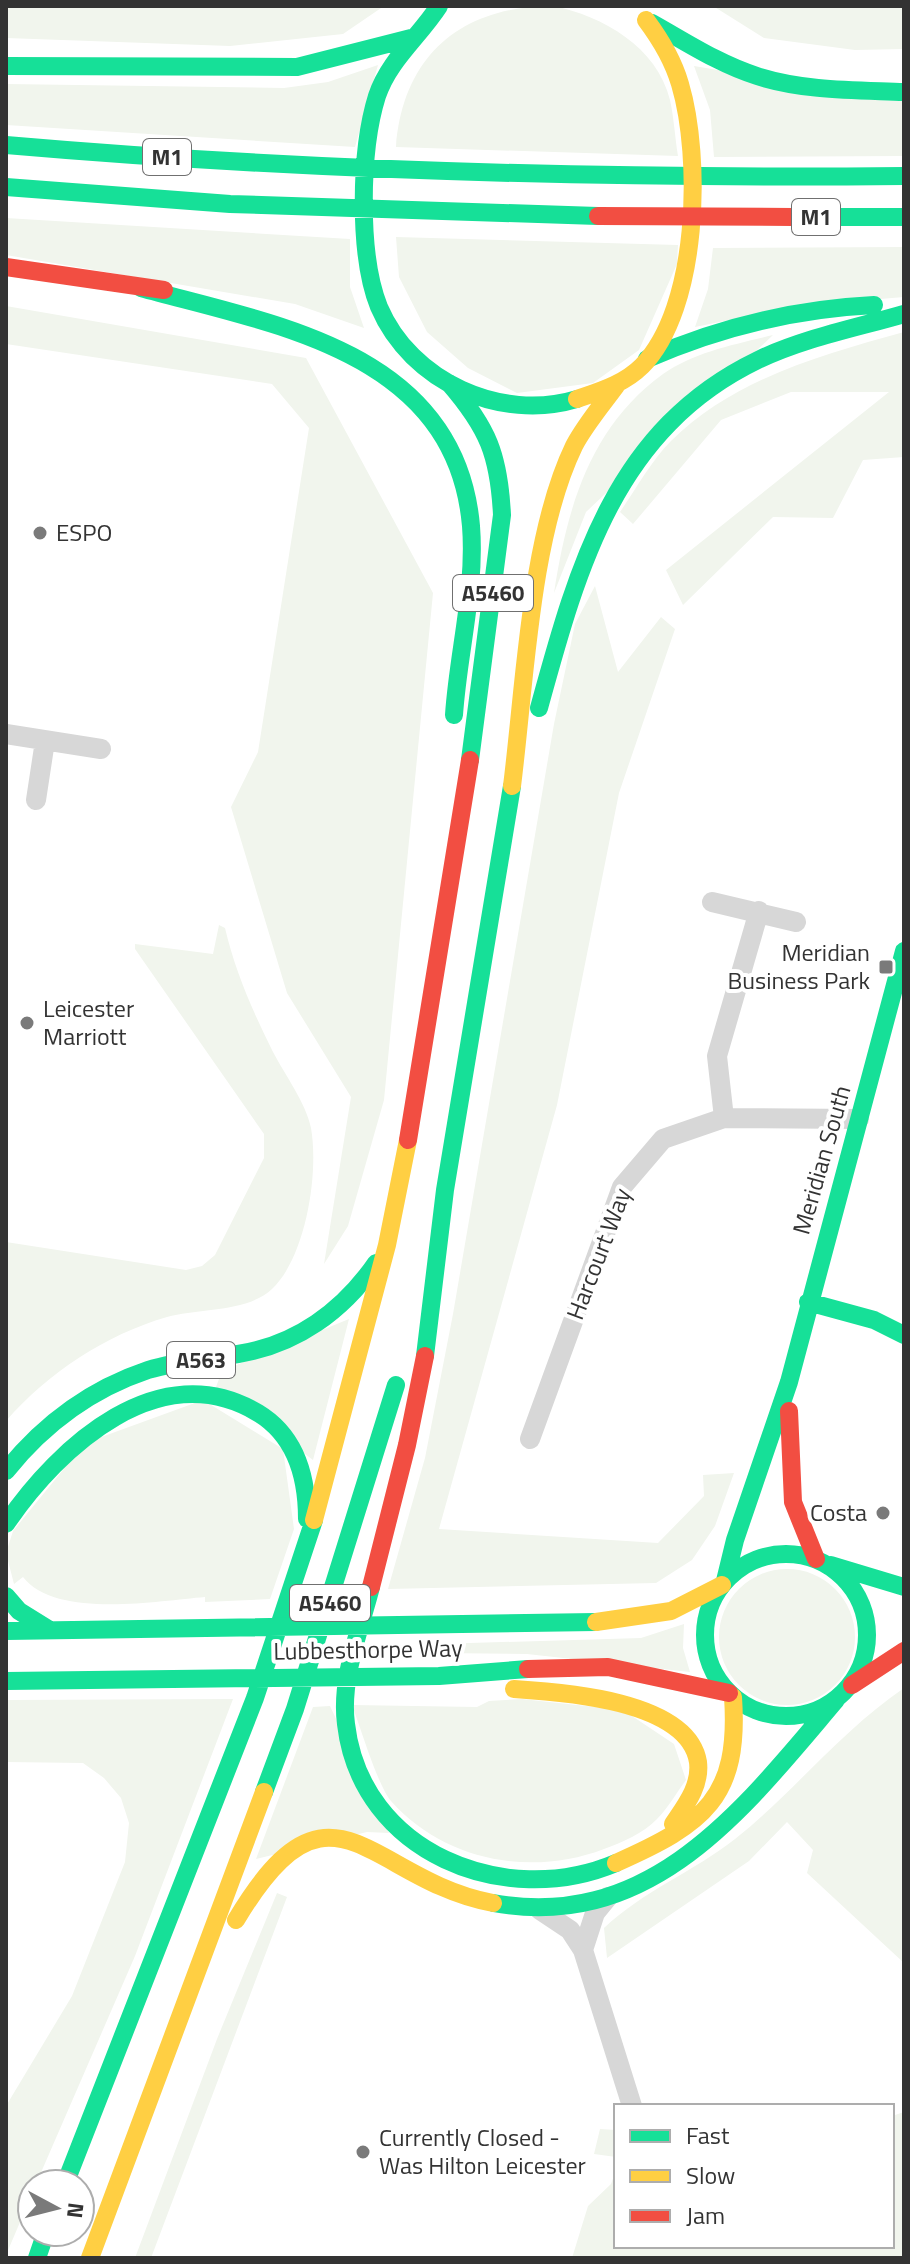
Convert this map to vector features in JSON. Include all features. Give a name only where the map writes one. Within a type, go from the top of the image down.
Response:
[{"type":"main road","points":[[415,358],[379,307],[366,237],[372,117],[389,68],[436,10],[451,6]]},
{"type":"main road","points":[[629,7],[702,52],[759,77],[814,87],[904,92]]},
{"type":"main road","points":[[377,344],[415,358],[449,383],[491,403],[534,408],[554,406],[616,386],[647,359],[668,325],[683,286],[691,182],[689,119],[683,88],[667,49],[646,20]]},
{"type":"main road","points":[[6,66],[297,67],[411,38]]},
{"type":"main road","name":"M1","points":[[6,145],[329,167],[665,175],[904,176]]},
{"type":"main road","name":"M1","points":[[6,187],[327,208],[662,216],[904,217]]},
{"type":"main road","points":[[6,267],[282,307]]},
{"type":"main road","points":[[141,288],[263,319],[332,344],[398,385],[427,414],[442,435],[463,480],[471,530],[455,691],[454,735],[460,816]]},
{"type":"main road","points":[[647,359],[709,332],[744,322],[863,305],[904,304]]},
{"type":"main road","points":[[510,805],[582,559],[608,502],[638,456],[672,420],[740,369],[784,349],[904,314]]},
{"type":"main road","name":"A5460","points":[[71,2168],[230,1766],[306,1549],[387,1245],[424,1057],[492,598],[501,495],[497,462],[486,429],[449,383]]},
{"type":"main road","name":"A5460","points":[[409,1336],[445,1190],[510,805],[534,594],[550,509],[576,442],[616,386]]},
{"type":"main road","name":"Meridian South","points":[[724,1583],[735,1540],[789,1382],[904,951]]},
{"type":"main road","points":[[445,1190],[427,1344],[403,1460],[346,1686],[343,1708],[346,1743],[362,1781],[385,1813],[429,1851],[464,1869],[521,1882],[570,1878],[608,1869],[692,1823],[710,1806],[728,1778],[735,1741],[731,1695]]},
{"type":"main road","name":"A563","points":[[6,1471],[44,1430],[82,1402],[124,1380],[169,1364],[253,1352],[291,1338],[354,1294],[387,1245]]},
{"type":"main road","points":[[808,1302],[874,1320],[904,1335]]},
{"type":"main road","name":"A5460","points":[[90,2258],[186,2008],[295,1709],[379,1448],[402,1364]]},
{"type":"main road","name":"Meridian South","points":[[789,1382],[788,1492],[795,1518],[819,1561]]},
{"type":"main road","points":[[6,1524],[28,1489],[47,1467],[94,1429],[146,1403],[170,1396],[202,1394],[249,1405],[273,1423],[293,1447],[306,1479],[306,1549]]},
{"type":"main road","points":[[904,1587],[819,1561],[787,1554],[767,1556],[740,1568],[724,1583],[710,1606],[705,1640],[715,1674],[731,1695],[762,1713],[784,1717],[817,1711],[839,1697],[863,1675],[904,1651]]},
{"type":"main road","points":[[186,2008],[261,1877],[278,1856],[299,1844],[321,1839],[349,1840],[447,1890],[480,1901],[533,1907],[571,1905],[609,1896],[659,1874],[716,1834],[839,1697],[862,1666],[867,1622],[855,1592],[841,1575],[819,1561]]},
{"type":"main road","name":"Lubbesthorpe Way","points":[[6,1631],[447,1626],[650,1617],[671,1611],[724,1583]]},
{"type":"main road","points":[[6,1596],[19,1611],[48,1629]]},
{"type":"main road","points":[[78,1661],[148,1677]]},
{"type":"main road","name":"Lubbesthorpe Way","points":[[6,1681],[439,1676],[571,1666],[608,1667],[731,1695]]},
{"type":"main road","points":[[439,1676],[513,1689],[581,1693],[621,1702],[663,1720],[686,1742],[697,1774],[692,1795],[663,1838]]},
{"type":"street","points":[[6,734],[101,749]]},
{"type":"street","points":[[36,800],[45,741]]},
{"type":"street","points":[[712,902],[796,922]]},
{"type":"street","points":[[724,1118],[717,1056],[759,911]]},
{"type":"street","name":"Harcourt Way","points":[[530,1439],[622,1187],[663,1139],[724,1118],[859,1119]]},
{"type":"street","points":[[583,1950],[595,1913],[609,1896]]},
{"type":"street","points":[[533,1907],[556,1917],[570,1930],[583,1950],[631,2104]]},
{"type":"shaded area","points":[[6,6],[384,6],[343,34],[230,46],[6,38]]},
{"type":"shaded area","points":[[553,6],[591,17],[609,26],[653,64],[670,100],[678,156],[396,147],[401,115],[411,86],[425,62],[443,42],[465,26],[491,15],[520,8]]},
{"type":"shaded area","points":[[713,6],[904,6],[904,49],[855,50],[764,38]]},
{"type":"shaded area","points":[[378,65],[355,147],[6,125],[6,84],[284,88],[328,82]]},
{"type":"shaded area","points":[[694,66],[904,101],[904,156],[714,157],[710,110]]},
{"type":"shaded area","points":[[6,218],[350,239],[350,287],[364,328],[295,304],[6,255]]},
{"type":"shaded area","points":[[396,237],[678,245],[677,264],[639,350],[593,383],[517,393],[468,368],[427,332],[399,277]]},
{"type":"shaded area","points":[[904,247],[904,297],[798,306],[695,327],[708,289],[713,248]]},
{"type":"shaded area","points":[[6,306],[306,358],[433,593],[384,1100],[348,1226],[324,1264],[351,1097],[287,993],[231,807],[258,752],[309,428],[272,384],[6,344]]},
{"type":"shaded area","points":[[904,332],[904,457],[863,460],[833,518],[773,517],[683,605],[666,570],[889,392],[791,392],[721,420],[633,524],[620,512],[657,457],[696,419],[751,385],[810,360]]},
{"type":"shaded area","points":[[773,335],[586,512],[554,593],[575,500],[600,444],[617,419],[638,395],[675,366],[716,350]]},
{"type":"shaded area","points":[[595,586],[618,672],[661,617],[675,629],[619,793],[557,1105],[439,1529],[658,1543],[704,1496],[703,1475],[734,1473],[715,1526],[692,1560],[656,1583],[388,1589],[425,1458],[453,1314],[554,724],[575,624]]},
{"type":"shaded area","points":[[219,925],[225,928],[252,1007],[300,1099],[311,1128],[311,1190],[294,1257],[284,1275],[261,1297],[236,1306],[167,1317],[100,1345],[40,1387],[6,1421],[6,1242],[186,1270],[202,1266],[215,1255],[264,1158],[264,1134],[135,949],[135,944],[213,954]]},
{"type":"shaded area","points":[[349,1319],[313,1460],[216,1387],[222,1371]]},
{"type":"shaded area","points":[[203,1400],[283,1449],[294,1529],[270,1599],[205,1602],[205,1597],[135,1604],[82,1603],[38,1590],[23,1577],[14,1584],[6,1553],[13,1531],[85,1443]]},
{"type":"shaded area","points":[[787,1569],[813,1574],[835,1589],[850,1611],[855,1637],[850,1663],[835,1685],[813,1700],[787,1705],[761,1700],[739,1685],[724,1663],[719,1637],[724,1611],[739,1589],[761,1574]]},
{"type":"shaded area","points":[[684,1624],[683,1648],[690,1672],[527,1654],[437,1653],[437,1644],[641,1638]]},
{"type":"shaded area","points":[[904,1688],[904,1963],[807,1873],[813,1850],[787,1822],[749,1861],[607,1958],[604,1928],[635,1903],[735,1839],[859,1723]]},
{"type":"shaded area","points":[[233,1699],[135,1956],[43,2168],[16,2168],[16,2232],[6,2255],[6,2106],[72,1996],[125,1862],[129,1823],[121,1798],[104,1778],[83,1763],[6,1762],[6,1700]]},
{"type":"shaded area","points":[[522,1699],[623,1710],[674,1744],[686,1780],[652,1824],[611,1847],[547,1862],[490,1858],[436,1838],[391,1801],[375,1770],[352,1705],[477,1707],[489,1701]]},
{"type":"shaded area","points":[[330,1706],[389,1833],[367,1832],[256,1859],[313,1707]]},
{"type":"shaded area","points":[[277,1893],[287,1897],[151,2258],[135,2258],[217,2039]]},
{"type":"shaded area","points":[[904,2112],[904,2258],[572,2258],[588,2206],[611,2184],[614,2176],[614,2248],[894,2248],[894,2115]]},
{"type":"shaded area","points":[[600,2129],[614,2130],[614,2157],[594,2154]]},
{"type":"traffic: fast","points":[[439,6],[389,71],[371,118],[365,173],[365,232],[367,260],[379,307],[394,333],[413,356],[436,375],[462,390],[489,400],[518,405],[548,405],[577,399]]},
{"type":"traffic: fast","points":[[652,23],[729,65],[775,81],[830,89],[904,92]]},
{"type":"traffic: fast","points":[[6,66],[297,67],[411,38]]},
{"type":"traffic: fast","points":[[6,145],[230,161],[455,171],[679,176],[904,176]]},
{"type":"traffic: fast","points":[[6,187],[230,204],[598,216]]},
{"type":"traffic: fast","points":[[793,217],[904,217]]},
{"type":"traffic: fast","points":[[141,288],[247,316],[301,334],[351,356],[396,384],[432,421],[458,467],[471,526],[469,597],[454,715]]},
{"type":"traffic: fast","points":[[647,359],[730,329],[786,315],[874,305]]},
{"type":"traffic: fast","points":[[539,708],[588,554],[610,507],[636,463],[669,424],[709,389],[758,360],[812,339],[904,314]]},
{"type":"traffic: fast","points":[[449,383],[473,414],[489,443],[498,475],[502,515],[470,760]]},
{"type":"traffic: fast","points":[[425,1356],[445,1190],[512,786]]},
{"type":"traffic: fast","points":[[725,1581],[735,1540],[789,1382],[904,951]]},
{"type":"traffic: fast","points":[[6,1471],[52,1424],[107,1387],[170,1364],[238,1354],[279,1343],[333,1311],[376,1263]]},
{"type":"traffic: fast","points":[[808,1302],[874,1320],[904,1335]]},
{"type":"traffic: fast","points":[[264,1792],[295,1709],[396,1385]]},
{"type":"traffic: fast","points":[[6,1524],[54,1465],[83,1439],[115,1417],[149,1402],[185,1394],[221,1398],[258,1413],[282,1433],[302,1473],[307,1519]]},
{"type":"traffic: fast","points":[[71,2168],[255,1698],[314,1520]]},
{"type":"traffic: fast","points":[[786,1554],[817,1560],[843,1578],[861,1604],[867,1635],[861,1666],[843,1692],[817,1710],[786,1716],[755,1710],[729,1692],[711,1666],[705,1635],[711,1604],[729,1578],[755,1560],[786,1554]]},
{"type":"traffic: fast","points":[[831,1565],[904,1587]]},
{"type":"traffic: fast","points":[[371,1587],[352,1655],[345,1707],[357,1769],[379,1807],[409,1837],[445,1860],[486,1874],[529,1879],[573,1876],[616,1863]]},
{"type":"traffic: fast","points":[[6,1596],[19,1611],[48,1629]]},
{"type":"traffic: fast","points":[[6,1631],[596,1622]]},
{"type":"traffic: fast","points":[[6,1681],[439,1676],[528,1669]]},
{"type":"traffic: fast","points":[[493,1903],[550,1907],[601,1899],[647,1880],[690,1852],[729,1819],[836,1700]]},
{"type":"traffic: fast","points":[[37,2258],[40,2248]]},
{"type":"traffic: slow","points":[[577,399],[620,382],[642,366],[661,340],[675,308],[685,271],[693,190],[687,115],[674,67],[646,20]]},
{"type":"traffic: slow","points":[[512,786],[531,612],[548,523],[574,446],[616,386]]},
{"type":"traffic: slow","points":[[314,1520],[387,1245],[408,1140]]},
{"type":"traffic: slow","points":[[596,1622],[671,1611],[722,1585]]},
{"type":"traffic: slow","points":[[514,1689],[620,1703],[648,1712],[672,1725],[689,1741],[698,1762],[697,1779],[691,1795],[673,1824]]},
{"type":"traffic: slow","points":[[616,1863],[672,1835],[694,1820],[710,1803],[722,1784],[730,1760],[734,1732],[733,1697]]},
{"type":"traffic: slow","points":[[90,2258],[264,1792]]},
{"type":"traffic: slow","points":[[236,1920],[270,1872],[299,1846],[327,1838],[354,1842],[450,1891],[493,1903]]},
{"type":"traffic: jam","points":[[598,216],[793,217]]},
{"type":"traffic: jam","points":[[6,267],[164,290]]},
{"type":"traffic: jam","points":[[408,1140],[470,760]]},
{"type":"traffic: jam","points":[[371,1587],[407,1445],[425,1356]]},
{"type":"traffic: jam","points":[[789,1411],[793,1502],[816,1559]]},
{"type":"traffic: jam","points":[[852,1685],[904,1651]]},
{"type":"traffic: jam","points":[[528,1669],[608,1667],[729,1693]]},
{"type":"place","name":"ESPO","points":[[40,533]]},
{"type":"place","name":"Meridian Business Park","points":[[886,967]]},
{"type":"place","name":"Leicester Marriott","points":[[27,1023]]},
{"type":"place","name":"Costa","points":[[883,1513]]},
{"type":"place","name":"Currently Closed - Was Hilton Leicester","points":[[363,2152]]}]
